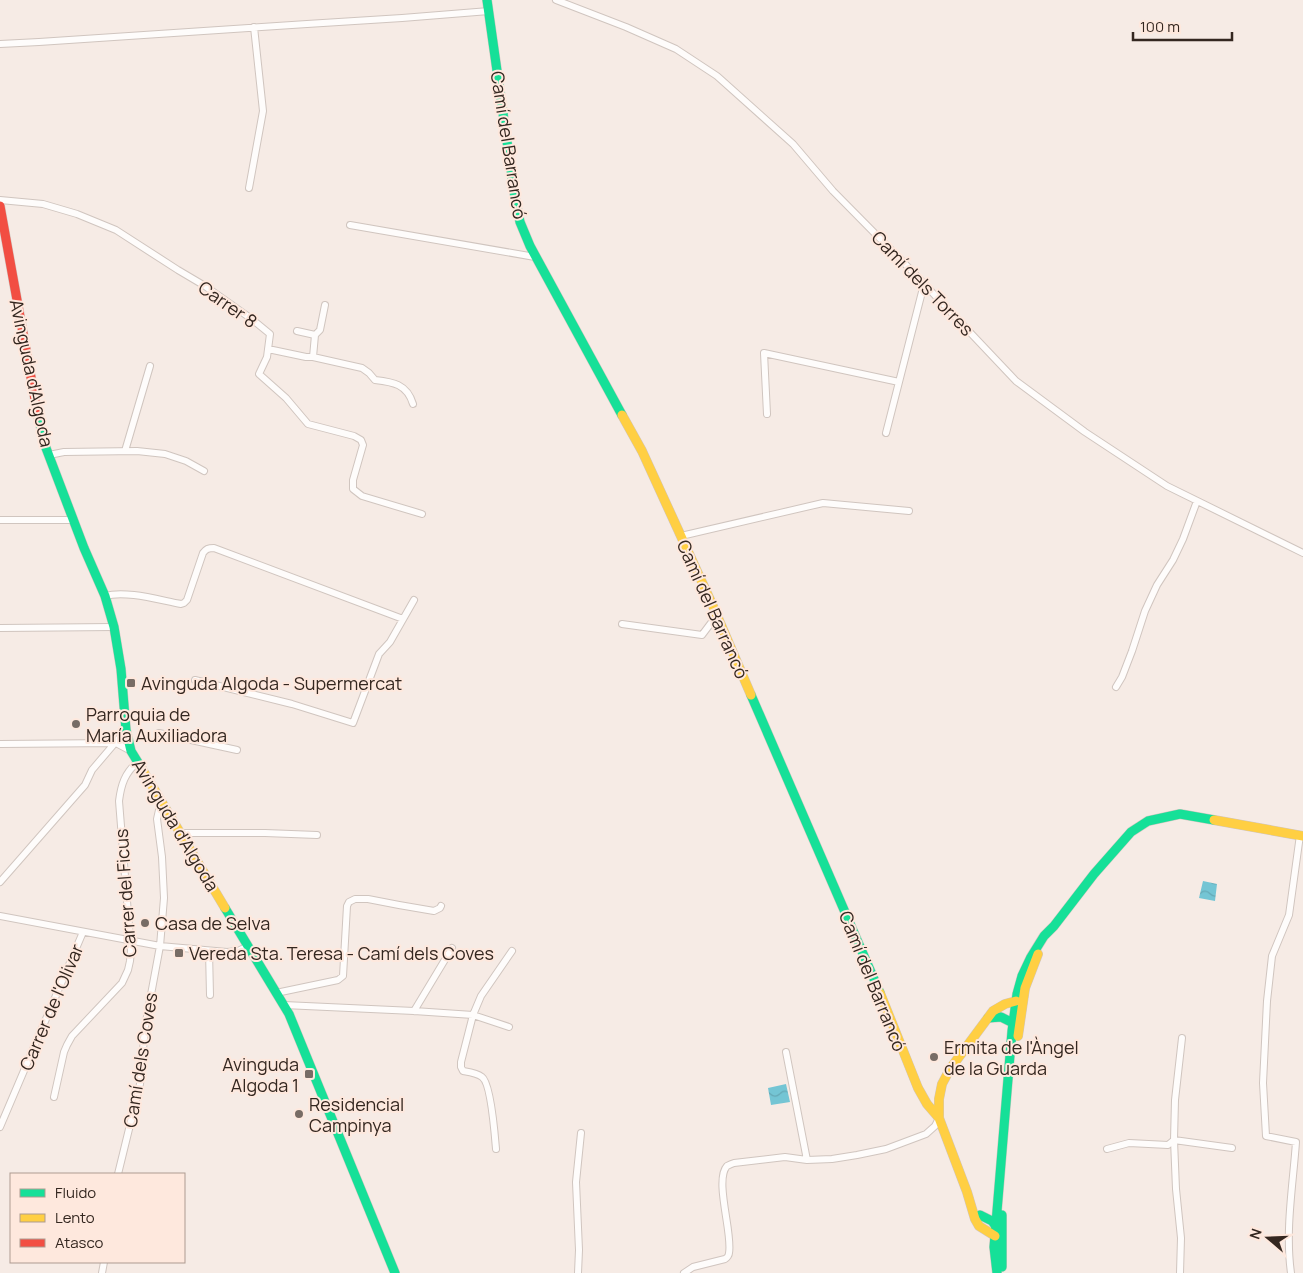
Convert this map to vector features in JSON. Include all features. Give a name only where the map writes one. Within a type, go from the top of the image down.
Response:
[{"type":"street","name":"Camí del Barrancó","points":[[487,0],[520,222],[535,257],[642,451],[717,615],[878,989],[918,1088],[927,1104],[939,1118],[976,1213],[975,1219],[979,1226],[993,1228]]},
{"type":"street","name":"Camí dels Torres","points":[[556,0],[676,50],[717,76],[793,144],[833,191],[1016,381],[1085,432],[1167,486],[1303,553]]},
{"type":"street","points":[[0,44],[489,11]]},
{"type":"street","points":[[249,188],[263,111],[254,27]]},
{"type":"street","name":"Carrer 8","points":[[0,200],[42,204],[77,214],[116,230],[205,286],[258,324],[270,334],[267,357],[259,374],[286,398],[308,424],[354,436],[361,440],[363,445],[352,480],[353,490],[362,496],[422,514]]},
{"type":"street","name":"Avinguda d'Algoda","points":[[0,206],[37,414],[49,455],[105,596],[114,627],[121,669],[126,730],[131,751],[284,1006],[303,1046],[395,1273]]},
{"type":"street","points":[[350,225],[535,257]]},
{"type":"street","points":[[886,433],[924,284]]},
{"type":"street","points":[[313,357],[315,335],[320,330],[325,305]]},
{"type":"street","points":[[297,331],[315,335]]},
{"type":"street","points":[[268,349],[362,368],[375,380],[401,386],[410,395],[413,404]]},
{"type":"street","points":[[767,414],[764,352],[899,382]]},
{"type":"street","points":[[125,451],[150,366]]},
{"type":"street","points":[[49,455],[64,452],[137,451],[165,454],[204,470]]},
{"type":"street","points":[[1116,687],[1132,651],[1145,611],[1157,585],[1183,540],[1197,501]]},
{"type":"street","points":[[681,536],[823,503],[909,511]]},
{"type":"street","points":[[0,520],[74,520]]},
{"type":"street","points":[[105,596],[126,594],[184,603],[187,600],[203,553],[206,549],[214,548],[403,619]]},
{"type":"street","points":[[195,680],[292,704],[353,723],[379,654],[390,642],[414,600]]},
{"type":"street","points":[[622,624],[702,635],[717,615]]},
{"type":"street","points":[[0,628],[114,627]]},
{"type":"street","points":[[0,882],[85,785],[92,770],[126,730]]},
{"type":"street","points":[[159,733],[237,750]]},
{"type":"street","points":[[0,744],[116,743],[131,751]]},
{"type":"street","name":"Carrer del Ficus","points":[[54,1097],[67,1044],[72,1036],[122,983],[130,961],[130,940],[118,801],[121,786],[126,775],[131,767],[138,762]]},
{"type":"street","name":"Camí dels Coves","points":[[118,1173],[140,1084],[145,1027],[160,946],[164,898],[162,857],[157,819],[163,804]]},
{"type":"street","points":[[1005,1017],[1014,1011],[1029,966],[1054,926],[1094,874],[1132,832],[1148,821],[1180,814],[1302,835],[1289,915],[1272,956],[1267,1001],[1263,1083],[1266,1136],[1296,1142],[1289,1223],[1291,1273]]},
{"type":"street","points":[[180,833],[317,835]]},
{"type":"street","points":[[276,993],[338,980],[343,976],[347,906],[349,902],[355,899],[368,899],[434,911],[441,906]]},
{"type":"street","points":[[0,916],[160,946],[227,952],[248,946]]},
{"type":"street","points":[[997,1273],[993,1228],[997,1209],[1014,1011],[1022,976],[1030,956],[1044,936],[1054,926]]},
{"type":"street","name":"Carrer de l'Olivar","points":[[0,1127],[83,932]]},
{"type":"street","points":[[414,1011],[452,948]]},
{"type":"street","points":[[209,951],[210,995]]},
{"type":"street","points":[[496,1149],[493,1116],[488,1088],[484,1078],[463,1071],[461,1062],[473,1015],[481,996],[512,951]]},
{"type":"street","points":[[1003,1273],[1001,1258],[1002,1216],[1018,1039],[1025,988],[1036,957]]},
{"type":"street","points":[[684,1273],[693,1267],[725,1259],[729,1254],[729,1232],[722,1175],[726,1167],[734,1163],[785,1157],[807,1160],[832,1159],[886,1149],[926,1134],[935,1126],[939,1118],[939,1099],[942,1084],[950,1069],[993,1011],[1005,1004],[1016,1001]]},
{"type":"street","points":[[1005,1004],[1014,1011],[1017,1018],[1016,1029],[1018,1039]]},
{"type":"street","points":[[284,1006],[473,1015],[509,1028]]},
{"type":"street","points":[[988,1018],[996,1016],[1005,1017],[1013,1023]]},
{"type":"street","points":[[1180,1273],[1181,1238],[1176,1190],[1174,1140],[1175,1100],[1182,1038]]},
{"type":"street","points":[[786,1052],[807,1160]]},
{"type":"street","points":[[578,1273],[579,1250],[576,1182],[581,1133]]},
{"type":"street","points":[[1107,1149],[1128,1143],[1168,1145],[1174,1140],[1232,1148]]},
{"type":"street","points":[[993,1228],[999,1220],[1004,1162],[1007,1157]]},
{"type":"street","points":[[976,1213],[985,1215],[997,1209]]},
{"type":"street","points":[[993,1228],[998,1232],[998,1250],[1001,1258]]},
{"type":"water","points":[[1203,881],[1217,884],[1215,901],[1199,898]]},
{"type":"water","points":[[786,1084],[790,1102],[771,1105],[768,1088]]},
{"type":"traffic: fast","points":[[487,0],[520,222],[530,246],[622,415]]},
{"type":"traffic: fast","points":[[38,416],[46,448],[84,548],[105,596],[114,627],[121,669],[126,730],[131,751],[142,769]]},
{"type":"traffic: fast","points":[[751,695],[880,993]]},
{"type":"traffic: fast","points":[[997,1273],[994,1247],[1012,1031],[1017,994],[1022,976],[1031,957],[1044,936],[1131,832],[1148,821],[1180,814],[1214,820]]},
{"type":"traffic: fast","points":[[225,908],[289,1014],[395,1273]]},
{"type":"traffic: fast","points":[[988,1018],[1001,1017],[1013,1023]]},
{"type":"traffic: fast","points":[[980,1215],[992,1221],[997,1228]]},
{"type":"traffic: fast","points":[[1002,1215],[1002,1267]]},
{"type":"traffic: slow","points":[[622,415],[642,451],[712,604],[751,695]]},
{"type":"traffic: slow","points":[[142,769],[225,908]]},
{"type":"traffic: slow","points":[[1214,820],[1303,836]]},
{"type":"traffic: slow","points":[[1018,1036],[1025,988],[1038,954]]},
{"type":"traffic: slow","points":[[880,993],[918,1088],[927,1104],[939,1118],[967,1192],[975,1219],[979,1226],[995,1236]]},
{"type":"traffic: slow","points":[[939,1118],[939,1099],[942,1084],[950,1069],[993,1011],[1005,1004],[1016,1001]]},
{"type":"traffic: jam","points":[[0,206],[38,416]]},
{"type":"place","name":"Avinguda Algoda - Supermercat","points":[[131,683]]},
{"type":"place","name":"Parroquia de María Auxiliadora","points":[[76,724]]},
{"type":"place","name":"Casa de Selva","points":[[145,923]]},
{"type":"place","name":"Vereda Sta. Teresa - Camí dels Coves","points":[[179,953]]},
{"type":"place","name":"Ermita de l'Àngel de la Guarda","points":[[934,1057]]},
{"type":"place","name":"Avinguda Algoda 1","points":[[309,1074]]},
{"type":"place","name":"Residencial Campinya","points":[[299,1114]]}]
